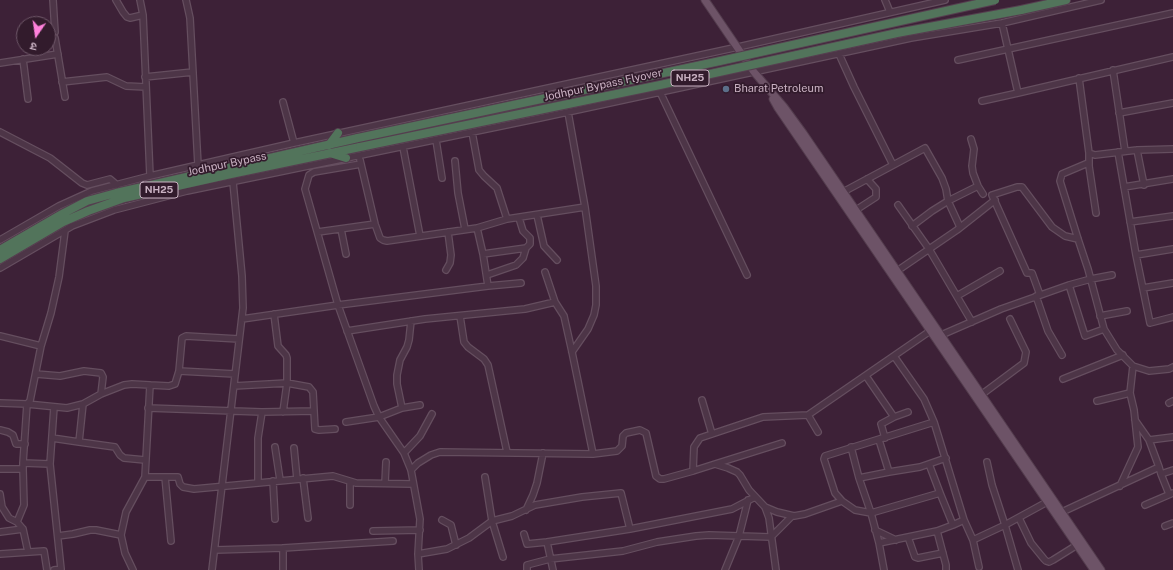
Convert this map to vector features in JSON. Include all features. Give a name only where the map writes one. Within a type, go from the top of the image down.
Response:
[{"type":"highway","name":"Jodhpur Bypass Flyover","points":[[329,144],[720,61],[996,0]]},
{"type":"highway","name":"Jodhpur Bypass Flyover","points":[[330,154],[359,152],[890,34],[1021,10],[1066,0]]},
{"type":"highway","points":[[329,144],[338,133]]},
{"type":"highway","name":"Jodhpur Bypass","points":[[0,250],[87,201],[329,144]]},
{"type":"highway","points":[[330,154],[346,158]]},
{"type":"highway","name":"Jodhpur Bypass","points":[[0,259],[64,222],[88,211],[124,198],[330,154]]},
{"type":"main road","points":[[705,0],[754,72],[784,107],[856,210],[1047,502],[1094,570]]},
{"type":"main road","points":[[769,90],[778,108],[930,331],[938,337],[981,395],[1102,570]]},
{"type":"street","points":[[53,0],[55,35],[65,97]]},
{"type":"street","points":[[116,0],[127,17],[130,18],[143,15]]},
{"type":"street","points":[[140,0],[143,15],[150,176]]},
{"type":"street","points":[[186,0],[190,18],[198,165]]},
{"type":"street","points":[[885,0],[890,12]]},
{"type":"street","points":[[0,240],[59,206],[92,191],[117,184],[338,133],[738,47],[943,0]]},
{"type":"street","points":[[0,268],[72,226],[114,210],[187,191],[346,158],[359,152],[403,147],[911,38],[1002,23],[1101,0]]},
{"type":"street","points":[[958,60],[1173,13]]},
{"type":"street","points":[[1002,23],[1018,93]]},
{"type":"street","points":[[0,63],[58,54]]},
{"type":"street","points":[[839,54],[893,165]]},
{"type":"street","points":[[982,101],[1173,57]]},
{"type":"street","points":[[22,59],[28,99]]},
{"type":"street","points":[[1113,70],[1125,151]]},
{"type":"street","points":[[145,77],[193,72]]},
{"type":"street","points":[[62,82],[107,77],[126,86],[146,87]]},
{"type":"street","points":[[1079,78],[1089,153],[1088,163],[1096,213]]},
{"type":"street","points":[[660,92],[747,275]]},
{"type":"street","points":[[283,102],[294,143]]},
{"type":"street","points":[[1119,113],[1173,103]]},
{"type":"street","points":[[568,112],[585,208],[596,286],[596,305],[594,315],[588,329],[572,352]]},
{"type":"street","points":[[0,132],[50,158],[82,183],[87,185],[110,179],[117,184]]},
{"type":"street","points":[[472,132],[479,170],[497,188],[507,219]]},
{"type":"street","points":[[972,139],[974,149],[972,166],[978,186],[983,194]]},
{"type":"street","points":[[436,140],[442,178]]},
{"type":"street","points":[[403,147],[420,236]]},
{"type":"street","points":[[843,192],[925,148],[942,178],[948,201],[960,227]]},
{"type":"street","points":[[1089,153],[1095,154],[1137,150],[1173,149]]},
{"type":"street","points":[[1137,150],[1144,185]]},
{"type":"street","points":[[359,152],[360,164],[375,224],[382,240],[387,241],[477,228],[507,219],[585,208]]},
{"type":"street","points":[[1118,152],[1136,255],[1150,323],[1173,317]]},
{"type":"street","points":[[456,161],[458,193],[465,229]]},
{"type":"street","points":[[1088,163],[1062,174],[1060,178],[1091,279],[1104,330],[1117,350],[1133,366],[1149,371],[1169,369],[1173,367]]},
{"type":"street","points":[[360,164],[314,172],[309,175],[305,189],[338,305],[374,406],[379,417],[404,453],[411,470],[420,519],[418,554],[419,570]]},
{"type":"street","points":[[856,210],[876,197],[876,189],[867,179]]},
{"type":"street","points":[[1124,187],[1144,185],[1173,179]]},
{"type":"street","points":[[212,570],[242,319],[242,276],[233,182]]},
{"type":"street","points":[[912,226],[948,201],[978,186]]},
{"type":"street","points":[[1062,355],[1048,331],[1032,273],[1027,273],[992,195],[1017,187],[1022,187],[1052,228],[1065,236],[1078,239]]},
{"type":"street","points":[[897,271],[960,227],[995,200]]},
{"type":"street","points":[[898,205],[929,249],[972,322]]},
{"type":"street","points":[[537,215],[544,246],[558,260]]},
{"type":"street","points":[[1130,222],[1173,216]]},
{"type":"street","points":[[486,275],[516,265],[522,258],[531,241],[523,231],[519,218]]},
{"type":"street","points":[[318,232],[375,224]]},
{"type":"street","points":[[477,228],[488,286]]},
{"type":"street","points":[[341,229],[346,254]]},
{"type":"street","points":[[17,522],[24,505],[27,404],[30,401],[41,346],[51,313],[59,277],[65,231]]},
{"type":"street","points":[[446,270],[450,263],[451,255],[448,232]]},
{"type":"street","points":[[483,254],[526,248]]},
{"type":"street","points":[[1136,255],[1173,249]]},
{"type":"street","points":[[957,296],[1000,271]]},
{"type":"street","points":[[545,272],[555,302],[564,316],[593,454]]},
{"type":"street","points":[[938,337],[1000,309],[1070,285],[1112,275]]},
{"type":"street","points":[[1143,288],[1173,282]]},
{"type":"street","points":[[242,319],[338,305],[521,283]]},
{"type":"street","points":[[1070,285],[1085,336],[1104,330]]},
{"type":"street","points":[[347,330],[411,321],[525,309],[555,302]]},
{"type":"street","points":[[1100,316],[1127,311]]},
{"type":"street","points":[[274,314],[278,346],[286,356],[287,383],[283,412]]},
{"type":"street","points":[[460,316],[464,342],[468,348],[484,359],[488,365],[507,452]]},
{"type":"street","points":[[981,395],[1024,363],[1026,352],[1010,319]]},
{"type":"street","points":[[402,408],[397,384],[397,375],[400,360],[409,340],[411,321]]},
{"type":"street","points":[[693,471],[694,447],[700,438],[763,417],[808,415],[930,331]]},
{"type":"street","points":[[0,336],[41,346]]},
{"type":"street","points":[[0,403],[67,408],[83,404],[101,394],[124,385],[169,386],[175,384],[179,371],[182,338],[186,336],[240,339]]},
{"type":"street","points":[[1064,379],[1123,355]]},
{"type":"street","points":[[894,356],[924,399],[934,422],[964,520],[973,540],[978,567]]},
{"type":"street","points":[[1120,486],[1138,447],[1130,393],[1133,366]]},
{"type":"street","points":[[36,374],[60,376],[84,371],[101,373],[103,377],[101,394]]},
{"type":"street","points":[[179,371],[235,374]]},
{"type":"street","points":[[866,376],[894,417]]},
{"type":"street","points":[[234,386],[287,383],[312,389],[315,429],[335,428]]},
{"type":"street","points":[[132,570],[125,554],[121,535],[126,512],[145,477],[150,385]]},
{"type":"street","points":[[1097,401],[1130,393]]},
{"type":"street","points":[[702,400],[712,434]]},
{"type":"street","points":[[79,442],[83,404]]},
{"type":"street","points":[[346,422],[379,417],[402,408],[420,405]]},
{"type":"street","points":[[54,407],[50,464],[62,570],[54,570]]},
{"type":"street","points":[[148,408],[262,412],[314,411]]},
{"type":"street","points":[[258,483],[258,438],[262,412]]},
{"type":"street","points":[[889,472],[882,439],[881,424],[908,412]]},
{"type":"street","points":[[404,453],[420,436],[432,414]]},
{"type":"street","points":[[808,415],[818,432]]},
{"type":"street","points":[[1135,420],[1149,440],[1161,474],[1171,493],[1145,504]]},
{"type":"street","points":[[934,422],[825,456],[824,459],[835,493],[842,501],[855,510],[871,513],[940,493]]},
{"type":"street","points":[[0,430],[13,435],[16,444],[25,444]]},
{"type":"street","points":[[411,470],[431,455],[440,452],[593,454],[618,450],[622,446],[626,433],[640,430],[646,433],[656,476],[660,479],[664,479],[782,443]]},
{"type":"street","points":[[1149,440],[1173,437]]},
{"type":"street","points":[[52,438],[115,447],[124,458],[145,460]]},
{"type":"street","points":[[275,447],[280,480]]},
{"type":"street","points":[[294,448],[308,518]]},
{"type":"street","points":[[851,448],[871,513],[884,570]]},
{"type":"street","points":[[526,510],[534,495],[543,453]]},
{"type":"street","points":[[860,478],[929,464],[946,458]]},
{"type":"street","points":[[386,462],[386,483]]},
{"type":"street","points":[[987,462],[992,485],[1018,570]]},
{"type":"street","points":[[0,469],[50,464]]},
{"type":"street","points":[[715,464],[737,472],[754,497],[765,506],[777,512],[792,516],[805,514],[842,501]]},
{"type":"street","points":[[929,464],[953,524]]},
{"type":"street","points":[[1062,512],[1159,467]]},
{"type":"street","points":[[1161,474],[1173,470]]},
{"type":"street","points":[[145,477],[178,478],[180,484],[187,488],[194,489],[333,476],[341,477],[350,482],[356,483],[413,484]]},
{"type":"street","points":[[165,477],[171,541]]},
{"type":"street","points":[[485,478],[492,521],[503,557]]},
{"type":"street","points":[[273,481],[275,519]]},
{"type":"street","points":[[350,482],[350,505]]},
{"type":"street","points":[[418,554],[447,549],[469,538],[492,521],[512,516],[535,505],[582,497],[621,493],[630,529]]},
{"type":"street","points":[[0,494],[1,508],[9,518],[17,522],[23,528],[28,552]]},
{"type":"street","points":[[524,534],[527,544],[630,529],[732,509],[754,497]]},
{"type":"street","points":[[725,570],[739,536],[748,500]]},
{"type":"street","points":[[973,540],[1019,518],[1047,502]]},
{"type":"street","points":[[765,506],[769,518],[776,570]]},
{"type":"street","points":[[527,570],[527,566],[550,559],[623,551],[657,542],[696,536],[771,537],[792,516]]},
{"type":"street","points":[[1019,518],[1031,543],[1046,561],[1049,562],[1053,560],[1077,545]]},
{"type":"street","points":[[442,520],[451,525],[456,545]]},
{"type":"street","points":[[879,544],[937,531],[964,520]]},
{"type":"street","points":[[1165,526],[1173,523]]},
{"type":"street","points":[[0,532],[23,528]]},
{"type":"street","points":[[58,536],[90,530],[121,535]]},
{"type":"street","points":[[373,531],[420,530]]},
{"type":"street","points":[[875,530],[896,540]]},
{"type":"street","points":[[937,531],[946,570]]},
{"type":"street","points":[[908,537],[915,557],[918,558],[943,553]]},
{"type":"street","points":[[215,550],[283,548],[394,541]]},
{"type":"street","points":[[546,542],[553,570]]},
{"type":"street","points":[[283,548],[283,570]]},
{"type":"street","points":[[0,554],[44,551],[46,570]]},
{"type":"place","name":"Bharat Petroleum","points":[[726,89]]}]
